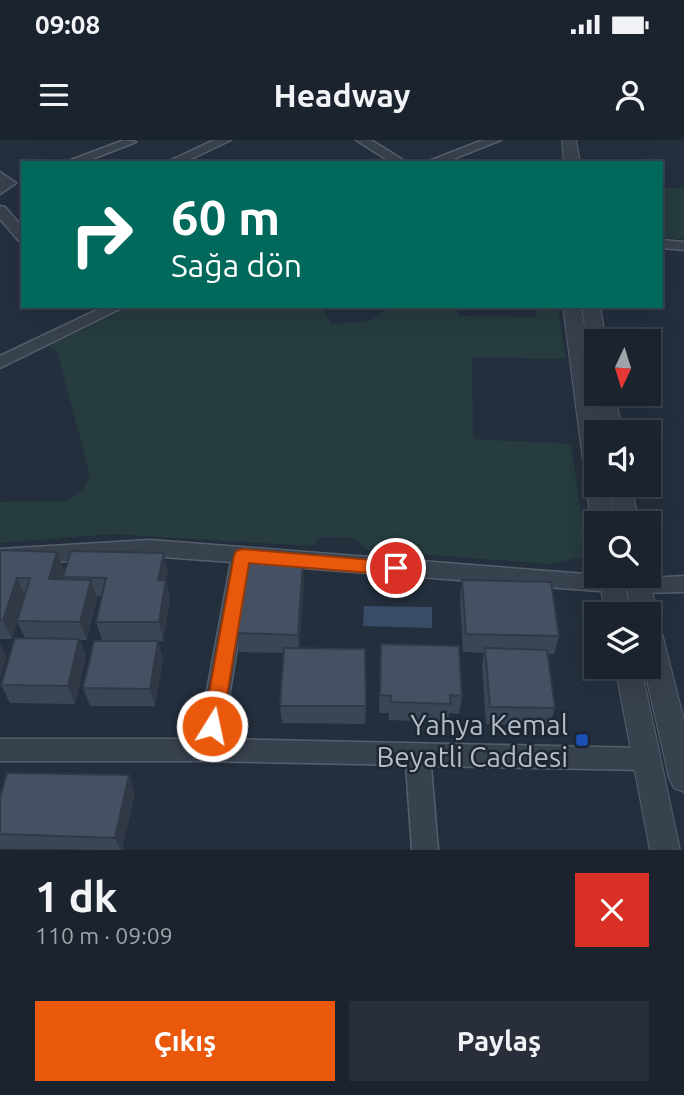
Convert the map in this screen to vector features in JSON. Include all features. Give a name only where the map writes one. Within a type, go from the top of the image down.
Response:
[{"type":"street","points":[[190,160],[225,140]]},
{"type":"street","points":[[362,140],[399,161]]},
{"type":"street","points":[[436,161],[495,140]]},
{"type":"street","points":[[554,140],[556,161]]},
{"type":"street","points":[[569,140],[572,161]]},
{"type":"street","points":[[75,161],[130,142]]},
{"type":"street","points":[[3,183],[21,178]]},
{"type":"street","points":[[11,216],[21,234]]},
{"type":"street","points":[[663,244],[684,246]]},
{"type":"street","points":[[80,308],[89,320]]},
{"type":"street","points":[[0,363],[114,308]]},
{"type":"street","points":[[572,308],[588,420]]},
{"type":"street","points":[[591,308],[595,329]]},
{"type":"street","points":[[0,556],[150,548],[584,578]]},
{"type":"street","points":[[208,750],[242,556]]},
{"type":"street","points":[[661,582],[684,584]]},
{"type":"street","points":[[630,679],[665,850]]},
{"type":"street","points":[[660,679],[682,770]]},
{"type":"street","points":[[0,750],[208,750],[645,759],[682,770]]},
{"type":"street","points":[[418,756],[425,850]]},
{"type":"green space","points":[[663,188],[684,188],[684,239],[663,237]]},
{"type":"green space","points":[[127,308],[321,308],[332,324],[369,321],[385,311],[384,308],[457,308],[458,316],[535,317],[537,308],[557,308],[566,359],[472,357],[473,439],[571,444],[584,535],[584,557],[550,564],[367,550],[354,538],[320,537],[312,546],[112,534],[0,543],[0,502],[68,501],[84,489],[90,475],[57,351],[49,346]]},
{"type":"water","points":[[364,606],[432,607],[432,628],[363,626]]},
{"type":"building","points":[[0,550],[57,552],[49,579],[91,580],[80,622],[17,621],[30,578],[17,578],[3,620],[0,620]]},
{"type":"building","points":[[71,551],[164,553],[158,580],[166,580],[159,622],[96,622],[106,578],[63,577]]},
{"type":"building","points":[[245,561],[303,563],[298,635],[236,633]]},
{"type":"building","points":[[462,580],[551,582],[559,636],[466,634]]},
{"type":"building","points":[[15,638],[79,639],[68,686],[1,685]]},
{"type":"building","points":[[94,641],[158,641],[150,689],[83,688]]},
{"type":"building","points":[[381,644],[459,646],[462,696],[450,695],[451,704],[391,702],[391,696],[380,695]]},
{"type":"building","points":[[284,648],[365,649],[366,706],[280,706]]},
{"type":"building","points":[[485,648],[547,650],[555,708],[490,707]]},
{"type":"building","points":[[7,773],[129,775],[115,838],[0,834],[0,798]]},
{"type":"place","name":"Yahya Kemal Beyatli Caddesi","points":[[582,740]]},
{"type":"route","points":[[212,726],[242,556],[396,568]]}]
